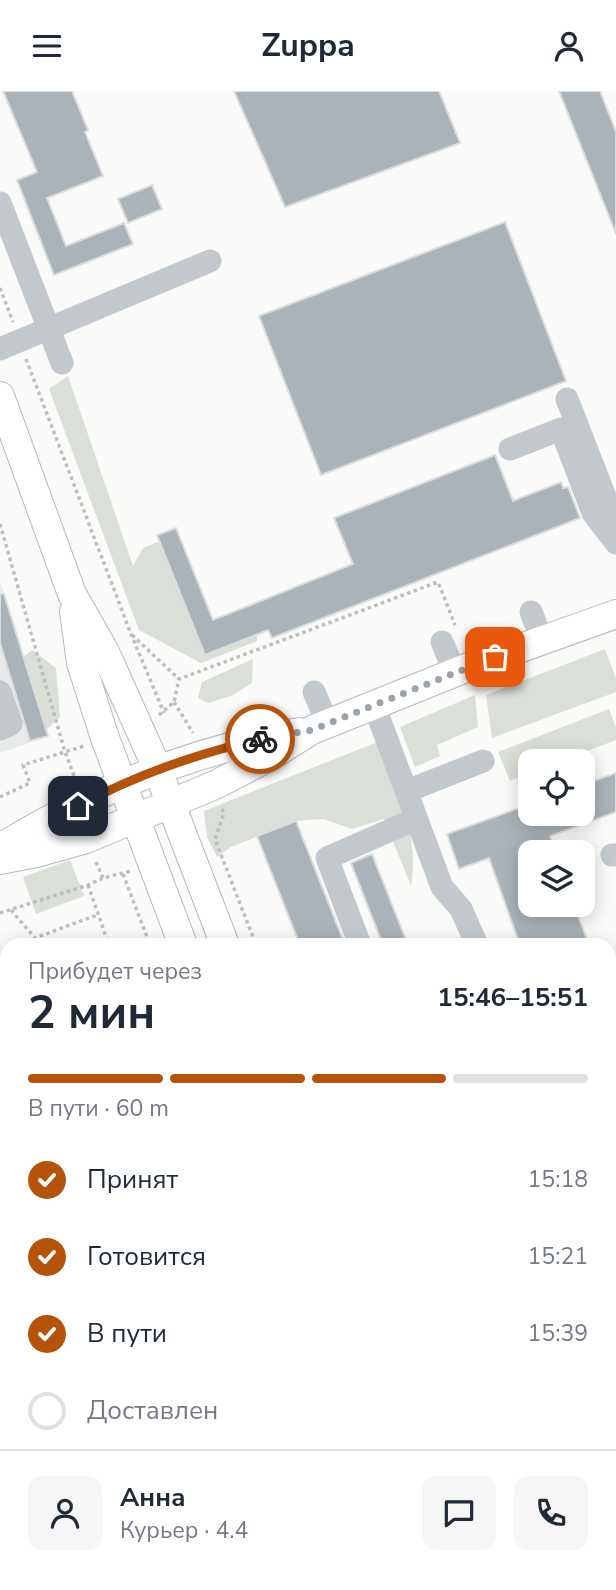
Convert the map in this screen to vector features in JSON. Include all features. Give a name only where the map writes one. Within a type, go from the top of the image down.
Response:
[{"type":"main road","points":[[0,396],[72,594],[105,652],[157,768],[222,938]]},
{"type":"main road","points":[[72,594],[81,663],[121,783],[180,938]]},
{"type":"main road","points":[[0,860],[86,839],[215,785],[320,727],[542,640],[614,621]]},
{"type":"main road","points":[[0,848],[121,783],[157,768],[202,753],[320,727]]},
{"type":"lane","points":[[0,204],[62,363]]},
{"type":"lane","points":[[10,346],[210,261]]},
{"type":"lane","points":[[567,399],[609,507],[616,544]]},
{"type":"lane","points":[[510,449],[561,429],[593,513],[616,544]]},
{"type":"lane","points":[[531,612],[542,640]]},
{"type":"lane","points":[[442,642],[455,673]]},
{"type":"lane","points":[[0,692],[11,724],[0,729]]},
{"type":"lane","points":[[314,692],[320,727]]},
{"type":"lane","points":[[374,705],[442,887],[461,909],[474,938]]},
{"type":"lane","points":[[407,791],[483,761]]},
{"type":"lane","points":[[357,938],[327,859],[416,818]]},
{"type":"path","points":[[0,288],[10,346],[164,713]]},
{"type":"path","points":[[0,524],[65,753],[77,784]]},
{"type":"path","points":[[179,679],[438,582]]},
{"type":"path","points":[[131,634],[179,679]]},
{"type":"path","points":[[137,726],[164,713],[174,702],[179,679]]},
{"type":"path","points":[[174,702],[192,730],[202,753]]},
{"type":"path","points":[[0,797],[30,783],[23,765],[105,738]]},
{"type":"path","points":[[215,785],[224,813],[215,839],[253,938]]},
{"type":"path","points":[[123,874],[147,938]]},
{"type":"path","points":[[0,913],[103,878]]},
{"type":"path","points":[[88,885],[106,938]]},
{"type":"path","points":[[11,910],[35,938],[97,915]]},
{"type":"shaded area","points":[[68,376],[133,566],[143,548],[160,541],[205,654],[257,634],[257,641],[201,663],[139,630],[49,389]]},
{"type":"shaded area","points":[[0,581],[48,736],[0,753]]},
{"type":"shaded area","points":[[605,649],[616,678],[616,692],[492,738],[486,695]]},
{"type":"shaded area","points":[[32,650],[56,668],[60,717],[46,730],[23,657]]},
{"type":"shaded area","points":[[253,659],[252,683],[231,696],[208,703],[198,698],[202,682]]},
{"type":"shaded area","points":[[475,695],[478,727],[437,745],[440,756],[415,767],[400,727]]},
{"type":"shaded area","points":[[609,709],[616,728],[616,740],[592,749],[518,749],[518,778],[510,781],[498,752]]},
{"type":"shaded area","points":[[380,741],[400,794],[410,831],[413,867],[411,886],[384,819],[352,829],[323,819],[296,821],[231,847],[217,857],[207,837],[204,811]]},
{"type":"shaded area","points":[[70,860],[84,896],[36,914],[23,877]]},
{"type":"building","points":[[3,91],[72,91],[103,176],[47,198],[66,246],[124,223],[133,244],[54,275],[17,180],[37,172]]},
{"type":"building","points":[[234,91],[439,91],[460,143],[285,207]]},
{"type":"building","points":[[559,91],[600,91],[616,132],[616,234]]},
{"type":"building","points":[[152,185],[162,209],[128,223],[118,199]]},
{"type":"building","points":[[505,222],[566,381],[321,475],[259,316]]},
{"type":"building","points":[[495,455],[513,501],[561,482],[563,488],[568,487],[580,518],[272,638],[268,630],[205,655],[157,535],[176,528],[213,620],[353,564],[334,518]]},
{"type":"building","points":[[0,594],[4,594],[48,736],[30,741],[0,643]]},
{"type":"building","points":[[616,773],[616,812],[595,820],[595,781]]},
{"type":"building","points":[[518,808],[518,826],[578,826],[550,836],[551,840],[518,840],[518,917],[578,917],[586,938],[518,938],[489,858],[459,869],[447,834]]},
{"type":"building","points":[[296,821],[342,938],[297,938],[257,836]]},
{"type":"building","points":[[372,854],[405,938],[380,938],[351,863]]},
{"type":"way so far","points":[[260,739],[312,730],[495,657]]},
{"type":"route","points":[[78,806],[157,768],[202,753],[260,739]]}]
